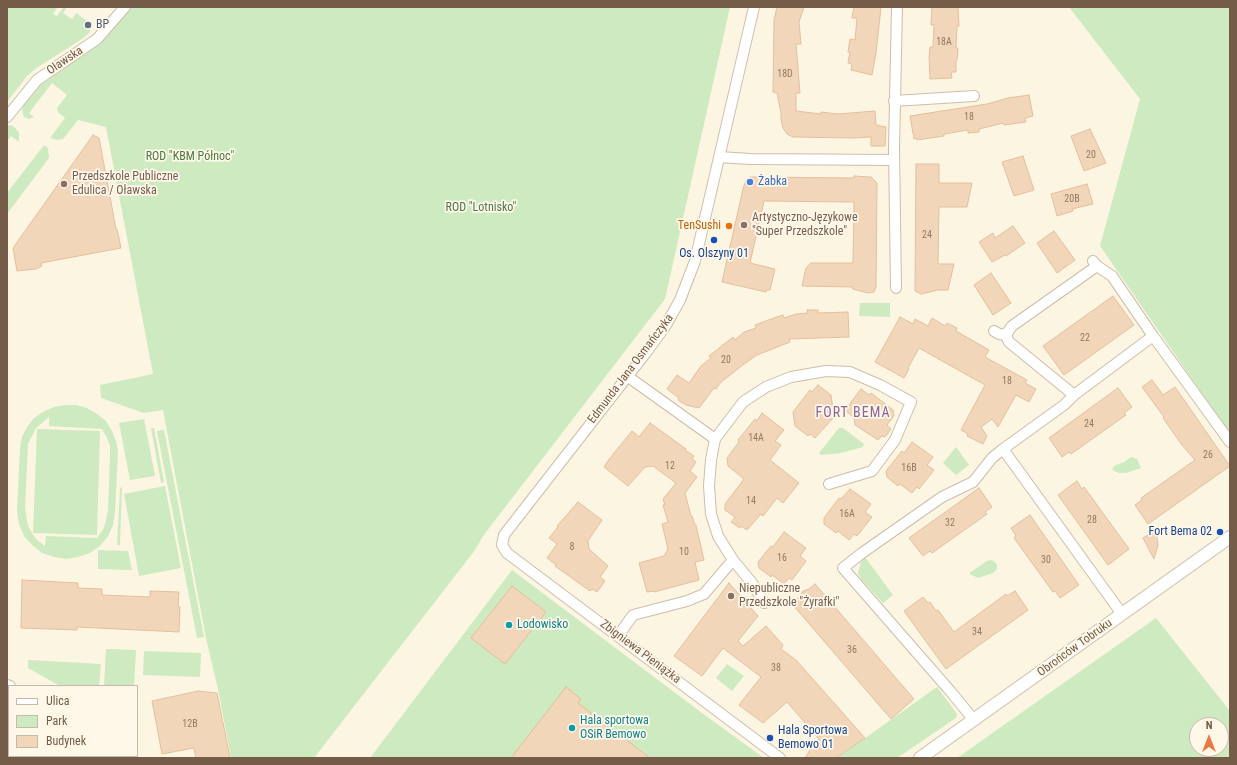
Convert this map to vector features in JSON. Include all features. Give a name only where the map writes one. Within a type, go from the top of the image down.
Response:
[{"type":"street","name":"Oławska","points":[[7,117],[37,80],[97,39],[125,7]]},
{"type":"street","name":"Edmunda Jana Osmańczyka","points":[[502,545],[504,535],[666,325],[680,300],[695,261],[754,7]]},
{"type":"street","points":[[896,288],[894,101],[897,7]]},
{"type":"street","points":[[894,101],[974,96]]},
{"type":"street","points":[[719,157],[894,160]]},
{"type":"street","points":[[1074,395],[1009,342],[1007,332],[1012,326],[1095,263],[1112,276],[1153,336],[1230,442]]},
{"type":"street","points":[[994,332],[1007,336]]},
{"type":"street","points":[[974,720],[842,568],[862,552],[942,497],[973,482],[992,458],[1153,336]]},
{"type":"street","points":[[764,603],[752,583],[733,560],[718,536],[711,514],[709,486],[711,460],[715,439],[743,402],[766,387],[791,377],[826,370],[850,372],[880,385],[911,402],[895,440],[872,471],[829,484]]},
{"type":"street","points":[[627,376],[715,439]]},
{"type":"street","points":[[1003,450],[1122,614]]},
{"type":"street","name":"Obrońców Tobruku","points":[[920,758],[1230,537]]},
{"type":"street","name":"Zbigniewa Pieniążka","points":[[502,545],[507,552],[780,758]]},
{"type":"street","points":[[618,636],[633,615],[687,601],[704,594],[733,560]]},
{"type":"green space","points":[[7,7],[55,7],[57,8],[53,14],[57,16],[64,7],[66,9],[63,13],[72,19],[76,13],[90,23],[91,27],[90,32],[82,39],[35,69],[27,76],[7,102]]},
{"type":"green space","name":"ROD \"Lotnisko\"","points":[[132,7],[730,7],[665,299],[483,536],[475,550],[314,758],[231,758],[218,689],[206,638],[163,410],[144,413],[101,398],[100,385],[153,374],[106,127],[78,120],[63,139],[57,140],[50,138],[65,118],[58,112],[57,108],[67,95],[52,83],[29,113],[34,117],[29,119],[24,117],[23,114],[22,109],[25,103],[39,86],[102,42]]},
{"type":"green space","points":[[1069,7],[1230,7],[1230,434],[1100,246],[1140,99]]},
{"type":"green space","points":[[10,125],[19,132],[19,142],[11,136],[7,141],[7,126]]},
{"type":"green space","points":[[44,145],[48,148],[49,158],[7,214],[7,193]]},
{"type":"green space","points":[[860,303],[890,303],[890,317],[859,316]]},
{"type":"green space","points":[[76,405],[87,408],[97,414],[106,421],[112,431],[118,452],[115,512],[113,525],[108,536],[100,546],[90,553],[66,559],[42,553],[32,545],[24,536],[19,524],[17,512],[20,448],[22,437],[34,418],[54,407]],"holes":[[[49,417],[49,426],[102,429],[107,438],[110,446],[108,511],[104,528],[97,538],[46,536],[45,546],[37,540],[28,526],[25,508],[28,444],[36,428]]]},
{"type":"green space","points":[[144,419],[155,476],[130,480],[119,423]]},
{"type":"green space","points":[[151,428],[154,428],[164,482],[161,483]]},
{"type":"green space","points":[[839,428],[843,428],[864,444],[863,447],[841,453],[821,455],[819,453]]},
{"type":"green space","points":[[37,429],[100,431],[97,535],[33,533]]},
{"type":"green space","points":[[164,430],[204,637],[197,638],[157,431]]},
{"type":"green space","points":[[956,447],[969,465],[956,475],[943,463]]},
{"type":"green space","points":[[1131,457],[1137,459],[1141,468],[1126,473],[1119,473],[1112,470],[1114,466]]},
{"type":"green space","points":[[165,486],[181,568],[139,576],[124,494]]},
{"type":"green space","points":[[122,487],[120,545],[117,545],[120,488]]},
{"type":"green space","points":[[98,550],[128,551],[132,570],[98,569]]},
{"type":"green space","points":[[865,557],[893,595],[883,603],[861,579],[858,573],[861,562]]},
{"type":"green space","points":[[991,560],[997,565],[997,569],[993,573],[978,578],[970,574],[970,572]]},
{"type":"green space","points":[[512,570],[702,713],[764,758],[370,758]]},
{"type":"green space","points":[[1156,618],[1230,711],[1230,758],[957,758]]},
{"type":"green space","points":[[106,649],[136,650],[134,685],[104,685]]},
{"type":"green space","points":[[144,651],[201,653],[200,677],[143,675]]},
{"type":"green space","points":[[28,660],[101,664],[99,685],[58,685],[28,668]]},
{"type":"green space","points":[[727,664],[744,676],[732,691],[716,678]]},
{"type":"green space","points":[[937,687],[957,714],[956,718],[897,758],[837,758]]},
{"type":"building","points":[[777,7],[804,7],[799,22],[801,44],[796,44],[800,93],[796,93],[796,111],[821,114],[821,112],[838,114],[875,111],[876,125],[886,127],[885,146],[871,146],[871,137],[793,137],[787,134],[783,128],[777,93],[773,92],[774,20]]},
{"type":"building","points":[[854,7],[881,7],[872,75],[851,70],[852,64],[848,63],[850,39],[855,40],[857,18],[852,18]]},
{"type":"building","points":[[932,7],[958,7],[959,26],[957,26],[956,48],[958,48],[956,72],[951,72],[952,78],[930,79],[929,57],[930,47],[933,47],[934,25],[931,25]]},
{"type":"building","points":[[1029,95],[1033,116],[1025,118],[1026,122],[1004,125],[1003,123],[979,129],[979,132],[968,133],[968,130],[944,134],[944,136],[917,140],[917,138],[914,139],[910,116],[987,104],[1008,98]]},
{"type":"building","points":[[1090,129],[1106,163],[1084,171],[1071,136]]},
{"type":"building","points":[[93,135],[99,138],[121,248],[41,263],[42,266],[36,269],[17,271],[13,248]]},
{"type":"building","points":[[1023,156],[1034,190],[1014,196],[1002,162]]},
{"type":"building","points":[[916,164],[939,164],[939,183],[972,183],[967,207],[939,207],[938,264],[954,264],[948,290],[938,290],[921,294],[915,291]]},
{"type":"building","points":[[854,176],[871,177],[877,183],[876,287],[874,292],[868,293],[853,289],[852,287],[802,286],[806,268],[811,263],[853,263],[854,202],[764,201],[750,263],[775,269],[770,290],[766,290],[766,292],[722,282],[746,180],[750,177],[854,178]]},
{"type":"building","points":[[1087,184],[1093,204],[1072,209],[1073,211],[1057,216],[1051,194]]},
{"type":"building","points":[[1013,226],[1025,243],[1006,256],[1005,255],[992,262],[979,242],[993,233],[995,238]]},
{"type":"building","points":[[1054,231],[1075,260],[1057,273],[1037,243]]},
{"type":"building","points":[[991,273],[1011,303],[993,315],[974,285]]},
{"type":"building","points":[[1113,296],[1134,325],[1064,375],[1043,346]]},
{"type":"building","points":[[807,310],[818,310],[818,313],[848,312],[849,337],[789,339],[790,342],[757,355],[744,364],[720,383],[716,389],[714,388],[699,408],[686,405],[678,400],[679,398],[667,389],[677,375],[689,383],[701,366],[711,358],[709,356],[733,337],[735,340],[744,332],[756,328],[755,325],[774,318],[783,315],[784,318],[796,314],[808,313]]},
{"type":"building","points":[[900,317],[913,324],[915,319],[928,326],[932,318],[945,326],[947,323],[957,328],[956,331],[989,350],[985,357],[1027,380],[1025,383],[1036,389],[1029,402],[1016,395],[998,427],[992,419],[981,427],[987,436],[983,444],[967,436],[968,434],[961,430],[985,385],[919,348],[904,378],[875,362]]},
{"type":"building","points":[[1152,380],[1163,395],[1175,387],[1230,466],[1148,524],[1135,505],[1142,500],[1141,498],[1195,460],[1182,445],[1142,387]]},
{"type":"building","points":[[818,385],[831,395],[834,417],[815,438],[810,434],[808,436],[795,426],[793,412],[810,390],[812,392]]},
{"type":"building","points":[[1118,388],[1132,407],[1124,413],[1126,415],[1071,454],[1069,452],[1062,457],[1049,438]]},
{"type":"building","points":[[861,389],[869,395],[871,393],[893,410],[894,416],[887,425],[891,429],[885,437],[882,436],[878,440],[855,425],[854,418],[845,410]]},
{"type":"building","points":[[762,413],[784,430],[775,441],[781,445],[770,460],[799,483],[783,503],[777,498],[763,516],[761,514],[747,530],[741,526],[740,528],[731,522],[735,517],[725,510],[725,504],[744,479],[728,466],[727,458],[739,442],[738,440],[755,419],[757,421]]},
{"type":"building","points":[[650,423],[694,456],[692,459],[696,462],[690,471],[697,477],[685,493],[691,516],[696,525],[704,560],[695,562],[699,580],[654,592],[647,592],[639,563],[664,556],[668,549],[662,524],[668,522],[663,505],[665,505],[663,499],[676,483],[653,466],[645,467],[628,486],[604,467],[632,431],[639,437]]},
{"type":"building","points":[[912,442],[933,457],[927,465],[934,470],[919,489],[917,487],[912,493],[900,484],[898,486],[887,477],[886,471],[902,451],[904,453]]},
{"type":"building","points":[[1077,481],[1082,489],[1084,487],[1129,549],[1108,565],[1058,495]]},
{"type":"building","points":[[979,488],[992,507],[985,512],[987,514],[932,553],[930,551],[923,556],[909,538]]},
{"type":"building","points":[[850,489],[871,504],[865,512],[872,517],[857,536],[854,534],[849,540],[838,531],[836,533],[824,524],[824,518],[839,498],[841,499]]},
{"type":"building","points":[[578,502],[602,520],[588,541],[589,549],[608,566],[600,577],[605,581],[597,592],[592,589],[590,591],[555,566],[556,565],[547,558],[557,544],[549,538],[558,527],[557,526]]},
{"type":"building","points":[[1030,515],[1079,585],[1060,598],[1055,591],[1053,592],[1014,538],[1016,536],[1011,528]]},
{"type":"building","points":[[1156,530],[1158,545],[1154,559],[1143,538]]},
{"type":"building","points":[[784,532],[806,548],[800,556],[806,561],[792,580],[789,578],[784,584],[759,568],[758,562],[771,546],[773,547]]},
{"type":"building","points":[[22,580],[78,583],[78,588],[102,589],[102,595],[150,597],[150,591],[179,592],[179,632],[77,627],[77,630],[21,628]]},
{"type":"building","points":[[729,583],[758,616],[738,641],[743,646],[766,626],[783,645],[781,649],[796,660],[865,738],[836,758],[805,758],[810,750],[808,748],[819,739],[787,702],[763,723],[739,705],[761,677],[723,648],[702,676],[674,656]]},
{"type":"building","points":[[815,584],[914,699],[891,719],[792,604],[803,591],[809,589]]},
{"type":"building","name":"Lodowisko","points":[[512,586],[546,612],[505,664],[471,638]]},
{"type":"building","points":[[1015,591],[1028,610],[946,669],[904,611],[923,597],[928,603],[930,602],[936,611],[938,610],[954,632],[1006,594],[1007,596]]},
{"type":"building","name":"Hala sportowa OSiR Bemowo","points":[[566,687],[581,699],[578,703],[650,758],[511,758]]},
{"type":"building","points":[[198,691],[217,693],[230,758],[196,758],[194,748],[162,754],[152,701]]},
{"type":"place","name":"BP","points":[[88,25]]},
{"type":"place","name":"Żabka","points":[[750,182]]},
{"type":"place","name":"Przedszkole Publiczne Edulica / Oławska","points":[[64,184]]},
{"type":"place","name":"Artystyczno-Językowe \"Super Przedszkole\"","points":[[744,225]]},
{"type":"place","name":"TenSushi","points":[[729,226]]},
{"type":"place","name":"Os. Olszyny 01","points":[[714,240]]},
{"type":"place","name":"Fort Bema 02","points":[[1220,532]]},
{"type":"place","name":"Niepubliczne Przedszkole \"Żyrafki\"","points":[[731,596]]},
{"type":"place","name":"Lodowisko","points":[[509,625]]},
{"type":"place","name":"Hala sportowa OSiR Bemowo","points":[[572,728]]},
{"type":"place","name":"Hala Sportowa Bemowo 01","points":[[770,738]]},
{"type":"district","name":"FORT BEMA","points":[[853,413]]},
{"type":"park label","name":"ROD \"KBM Północ\"","points":[[190,157]]}]
